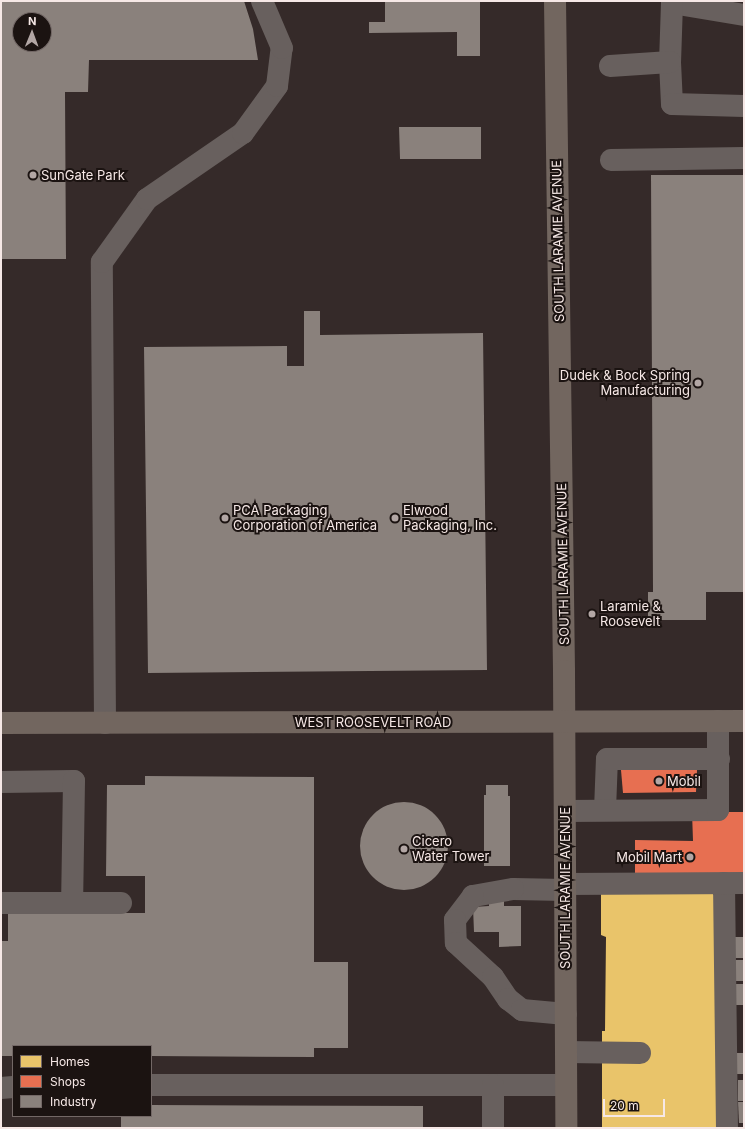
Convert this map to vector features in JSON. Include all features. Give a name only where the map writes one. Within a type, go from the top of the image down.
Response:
[{"type":"main road","name":"SOUTH LARAMIE AVENUE","points":[[555,1],[565,721],[566,1128]]},
{"type":"main road","name":"WEST ROOSEVELT ROAD","points":[[1,723],[744,721]]},
{"type":"lane","points":[[104,723],[102,262],[146,199],[243,133],[277,86],[282,48],[262,1]]},
{"type":"lane","points":[[744,15],[672,3],[670,62],[672,104],[744,106]]},
{"type":"lane","points":[[610,66],[670,62]]},
{"type":"lane","points":[[611,160],[744,158]]},
{"type":"lane","points":[[565,811],[718,810],[718,721]]},
{"type":"lane","points":[[605,810],[607,759],[719,759]]},
{"type":"lane","points":[[1,782],[74,780],[72,903]]},
{"type":"lane","points":[[566,1014],[522,1010],[508,999],[493,977],[456,943],[455,920],[473,896],[513,889],[734,883],[727,1128]]},
{"type":"lane","points":[[1,903],[120,903]]},
{"type":"lane","points":[[566,1052],[640,1053]]},
{"type":"lane","points":[[152,1085],[566,1085]]},
{"type":"lane","points":[[493,1085],[493,1128]]},
{"type":"lane","points":[[1,1088],[12,1087]]},
{"type":"building: Homes","points":[[709,890],[716,897],[719,1128],[602,1128],[602,1031],[605,1031],[606,937],[601,935],[601,891]]},
{"type":"building: Shops","name":"Mobil","points":[[621,770],[697,770],[696,792],[623,793]]},
{"type":"building: Shops","name":"Mobil Mart","points":[[692,812],[744,812],[744,873],[635,873],[635,840],[693,841]]},
{"type":"building: Industry","name":"SunGate Park","points":[[1,1],[244,1],[253,29],[258,60],[89,60],[88,92],[65,92],[66,259],[1,259]]},
{"type":"building: Industry","points":[[385,1],[480,1],[480,56],[457,56],[457,32],[369,33],[369,22],[385,22]]},
{"type":"building: Industry","points":[[399,127],[481,127],[481,159],[400,159]]},
{"type":"building: Industry","name":"Dudek & Bock Spring Manufacturing","points":[[651,175],[744,175],[744,592],[706,592],[706,620],[648,620],[648,592],[653,592]]},
{"type":"building: Industry","points":[[304,311],[320,311],[320,335],[483,333],[487,670],[148,673],[144,347],[287,346],[287,366],[304,366]]},
{"type":"building: Industry","points":[[145,776],[314,777],[314,962],[348,962],[348,1048],[314,1048],[314,1057],[152,1056],[152,1045],[12,1045],[12,1056],[1,1056],[1,941],[8,941],[8,913],[145,913],[145,876],[106,876],[107,785],[145,785]]},
{"type":"building: Industry","points":[[486,785],[508,785],[508,796],[510,796],[510,866],[484,866],[484,795],[486,795]]},
{"type":"building: Industry","name":"Cicero Water Tower","points":[[395,802],[413,802],[429,809],[441,821],[448,837],[448,855],[441,871],[429,883],[413,890],[395,890],[379,883],[367,871],[360,855],[360,837],[367,821],[379,809]]},
{"type":"building: Industry","points":[[489,900],[504,900],[504,906],[521,906],[521,946],[499,947],[499,932],[474,932],[473,907],[489,906]]},
{"type":"building: Industry","points":[[735,937],[744,937],[744,958],[735,958]]},
{"type":"building: Industry","points":[[734,960],[744,960],[744,981],[735,981]]},
{"type":"building: Industry","points":[[735,984],[744,984],[744,1005],[735,1005]]},
{"type":"building: Industry","points":[[735,1053],[744,1053],[744,1074],[736,1074]]},
{"type":"building: Industry","points":[[738,1080],[744,1080],[744,1101],[738,1101]]},
{"type":"building: Industry","points":[[738,1102],[744,1102],[744,1123],[739,1123]]},
{"type":"building: Industry","points":[[152,1105],[423,1106],[423,1128],[121,1128],[121,1117],[152,1117]]},
{"type":"place","name":"SunGate Park","points":[[33,175]]},
{"type":"place","name":"Dudek & Bock Spring Manufacturing","points":[[698,383]]},
{"type":"place","name":"PCA Packaging Corporation of America","points":[[225,518]]},
{"type":"place","name":"Elwood Packaging, Inc.","points":[[395,518]]},
{"type":"place","name":"Laramie & Roosevelt","points":[[592,614]]},
{"type":"place","name":"Mobil","points":[[659,781]]},
{"type":"place","name":"Cicero Water Tower","points":[[404,849]]},
{"type":"place","name":"Mobil Mart","points":[[690,857]]}]
